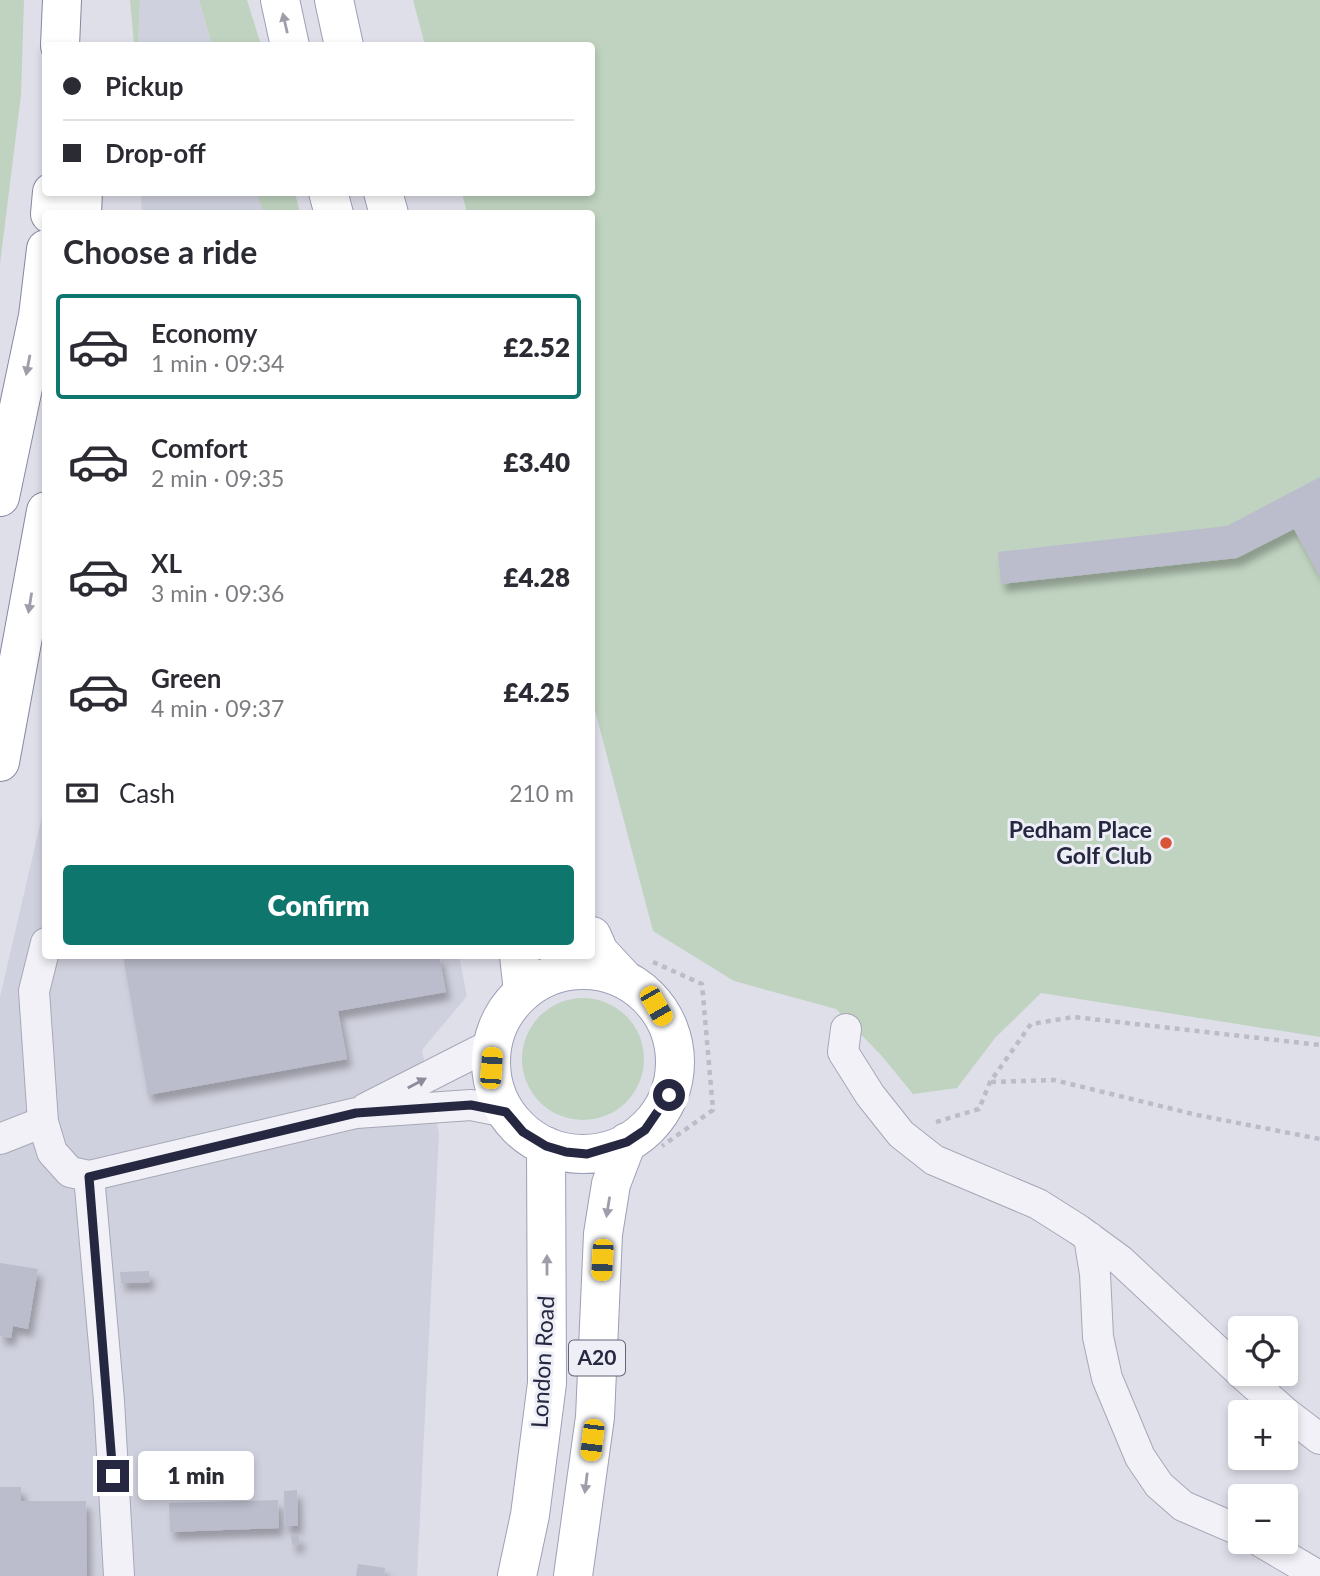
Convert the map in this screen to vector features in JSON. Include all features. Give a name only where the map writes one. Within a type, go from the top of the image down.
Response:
[{"type":"main road","points":[[279,0],[289,42]]},
{"type":"main road","points":[[334,0],[343,42]]},
{"type":"main road","points":[[0,498],[38,316],[42,282]]},
{"type":"main road","points":[[0,762],[42,534]]},
{"type":"main road","points":[[595,943],[599,952],[623,978],[656,1006],[668,1026],[674,1048],[674,1072],[669,1095],[645,1130],[627,1142],[587,1154],[546,1146],[523,1132],[506,1112],[495,1091],[491,1068],[492,1044],[498,1024],[521,973],[545,977],[571,970],[597,970],[623,978]]},
{"type":"main road","name":"A20","points":[[573,1576],[595,1416],[603,1234],[611,1184],[627,1142]]},
{"type":"main road","name":"London Road","points":[[517,1576],[530,1515],[547,1383],[546,1146]]},
{"type":"street","points":[[42,959],[34,991],[43,1122],[52,1152],[70,1172],[89,1177],[356,1113],[471,1105],[506,1112]]},
{"type":"street","points":[[846,1029],[843,1052],[870,1095],[901,1134],[934,1160],[1038,1204],[1089,1237],[1139,1277],[1228,1361]]},
{"type":"street","points":[[356,1113],[492,1044]]},
{"type":"street","points":[[0,1139],[43,1122]]},
{"type":"street","points":[[89,1177],[109,1401],[119,1576]]},
{"type":"street","points":[[1089,1237],[1095,1275],[1098,1337],[1107,1378],[1140,1457],[1159,1485],[1183,1506],[1228,1525]]},
{"type":"street","points":[[1256,1386],[1271,1400]]},
{"type":"street","points":[[1298,1422],[1320,1439]]},
{"type":"street","points":[[1281,1554],[1319,1576]]},
{"type":"path","points":[[930,1124],[979,1109],[990,1082],[1031,1024],[1074,1017],[1320,1045]]},
{"type":"path","points":[[990,1082],[1054,1080],[1197,1115],[1320,1139]]},
{"type":"shaded area","points":[[140,0],[199,0],[211,42],[138,42]]},
{"type":"shaded area","points":[[141,196],[257,196],[263,210],[142,210]]},
{"type":"shaded area","points":[[42,816],[42,959],[460,959],[467,996],[422,1050],[439,1134],[417,1576],[0,1576],[0,997]]},
{"type":"green space","points":[[0,0],[24,0],[21,95],[0,264]]},
{"type":"green space","points":[[130,0],[140,0],[138,42],[134,42]]},
{"type":"green space","points":[[199,0],[247,0],[260,42],[211,42]]},
{"type":"green space","points":[[413,0],[1320,0],[1320,1037],[1041,993],[995,1038],[957,1088],[913,1094],[881,1055],[836,1009],[734,981],[653,931],[595,710],[595,210],[466,210],[463,196],[595,196],[595,42],[424,42]]},
{"type":"green space","points":[[257,196],[296,196],[299,210],[263,210]]},
{"type":"green space","points":[[583,998],[606,1003],[626,1016],[639,1036],[644,1059],[639,1082],[626,1102],[606,1115],[583,1120],[560,1115],[540,1102],[527,1082],[522,1059],[527,1036],[540,1016],[560,1003]]},
{"type":"building","points":[[1320,477],[1320,577],[1294,529],[1237,558],[1001,584],[998,552],[1227,526]]},
{"type":"building","points":[[124,959],[440,959],[446,992],[338,1011],[347,1059],[148,1095]]},
{"type":"building","points":[[0,1263],[38,1269],[28,1329],[13,1326],[11,1338],[0,1336]]},
{"type":"building","points":[[149,1271],[150,1282],[121,1283],[120,1272]]},
{"type":"building","points":[[0,1487],[21,1487],[21,1501],[86,1501],[87,1576],[0,1576]]},
{"type":"building","points":[[297,1490],[298,1526],[285,1526],[284,1491]]},
{"type":"building","points":[[278,1500],[279,1528],[170,1532],[169,1503]]},
{"type":"building","points":[[291,1535],[299,1535],[300,1545],[292,1545]]},
{"type":"building","points":[[358,1564],[385,1568],[384,1576],[356,1576]]},
{"type":"place","name":"Pedham Place Golf Club","points":[[1166,843]]},
{"type":"route","points":[[113,1476],[89,1177],[356,1113],[402,1112],[471,1105],[506,1112],[523,1132],[546,1146],[587,1154],[608,1150],[645,1130],[659,1114],[669,1095]]}]
